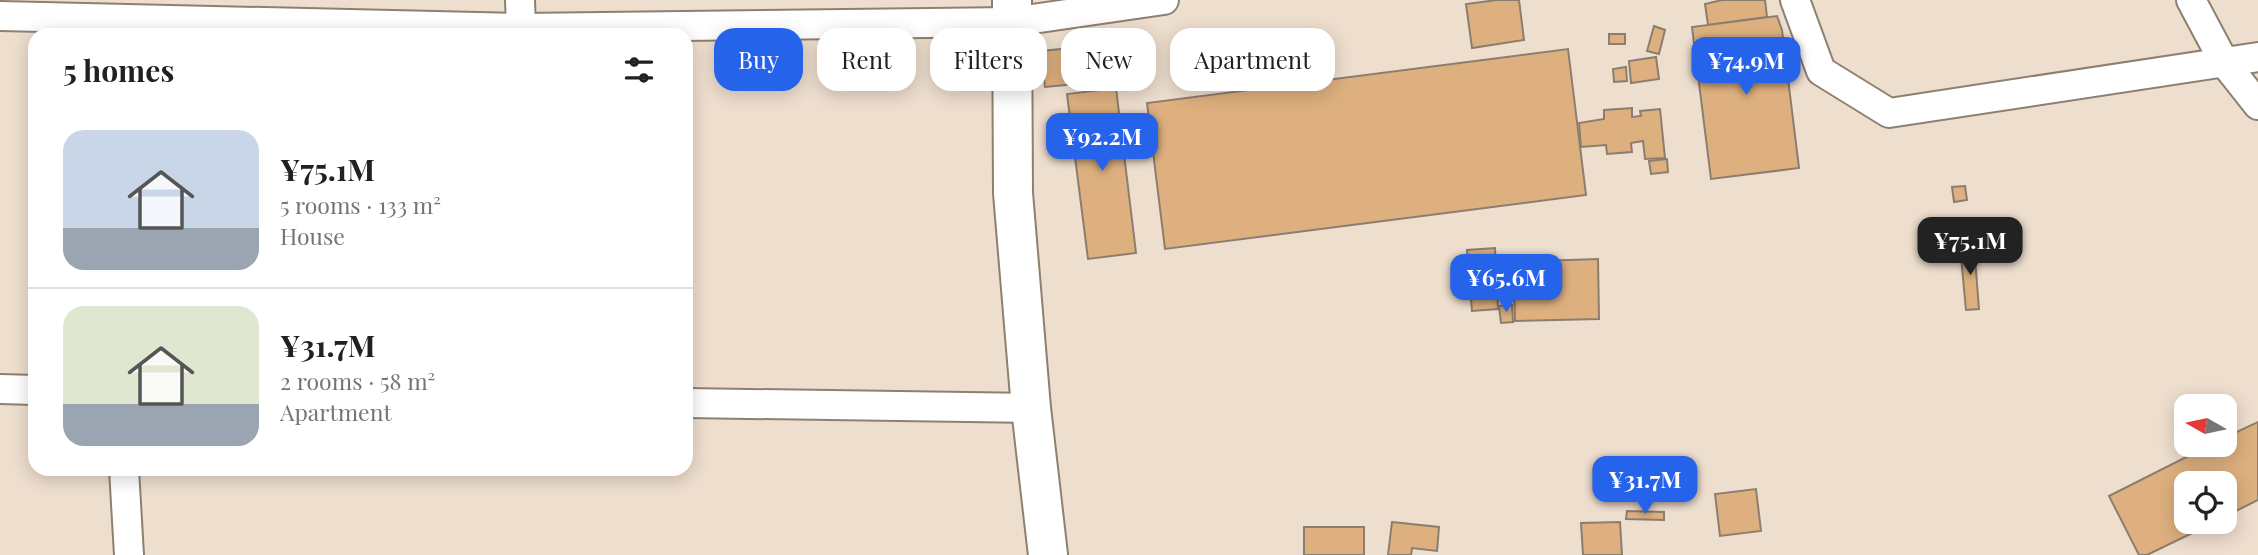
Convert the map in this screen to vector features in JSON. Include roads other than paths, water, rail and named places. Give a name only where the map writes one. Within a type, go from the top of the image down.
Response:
[{"type":"street","points":[[520,0],[521,28]]},
{"type":"street","points":[[0,16],[521,28],[1012,11],[1164,0]]},
{"type":"street","points":[[1795,0],[1821,71],[1889,113],[2258,57]]},
{"type":"street","points":[[2191,0],[2224,62],[2258,105]]},
{"type":"street","points":[[1012,11],[1013,193],[1031,408],[1048,555]]},
{"type":"street","points":[[0,389],[28,390]]},
{"type":"street","points":[[693,403],[1031,408]]},
{"type":"street","points":[[124,476],[129,555]]}]
